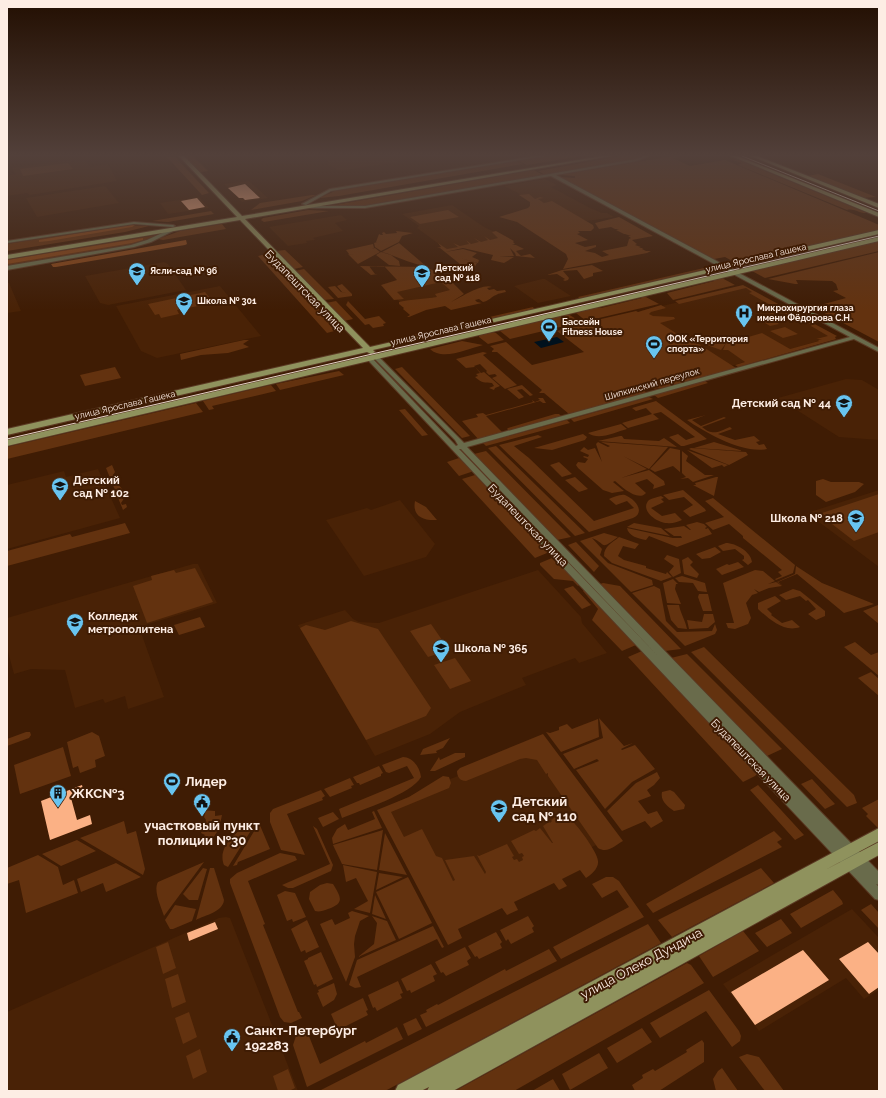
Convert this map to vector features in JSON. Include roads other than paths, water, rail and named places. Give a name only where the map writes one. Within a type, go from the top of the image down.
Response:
[{"type":"street","name":"Будапештская улица","points":[[227,207],[459,447],[850,857],[879,895]]},
{"type":"street","name":"Будапештская улица","points":[[228,207],[237,217]]},
{"type":"street","points":[[7,253],[296,207]]},
{"type":"street","points":[[612,207],[879,350]]},
{"type":"street","points":[[860,207],[879,215]]},
{"type":"street","points":[[7,242],[134,223],[174,227]]},
{"type":"street","points":[[7,257],[174,227]]},
{"type":"street","points":[[7,268],[149,242],[174,227]]},
{"type":"street","name":"улица Ярослава Гашека","points":[[7,432],[879,232]]},
{"type":"street","name":"улица Ярослава Гашека","points":[[7,443],[879,239]]},
{"type":"street","name":"Шипкинский переулок","points":[[459,447],[855,337]]},
{"type":"street","name":"улица Олеко Дундича","points":[[436,1091],[850,857],[879,834]]},
{"type":"street","name":"улица Олеко Дундича","points":[[404,1091],[850,857],[879,848]]},
{"type":"street","name":"Будапештская улица","points":[[850,857],[879,880]]},
{"type":"water","name":"Бассейн Fitness House","points":[[557,337],[564,342],[541,348],[534,342]]},
{"type":"tram line","points":[[870,207],[879,211]]},
{"type":"tram line","points":[[7,439],[879,236]]},
{"type":"place","name":"Ясли-сад № 96","points":[[137,286]]},
{"type":"place","name":"Детский сад № 118","points":[[422,288]]},
{"type":"place","name":"Школа № 301","points":[[184,316]]},
{"type":"place","name":"Микрохирургия глаза имени Фёдорова С.Н.","points":[[744,328]]},
{"type":"place","name":"Бассейн Fitness House","points":[[549,342]]},
{"type":"place","name":"ФОК «Территория спорта»","points":[[654,359]]},
{"type":"place","name":"Детский сад № 44","points":[[844,418]]},
{"type":"place","name":"Детский сад № 102","points":[[60,501]]},
{"type":"place","name":"Школа № 218","points":[[856,533]]},
{"type":"place","name":"Колледж метрополитена","points":[[75,637]]},
{"type":"place","name":"Школа № 365","points":[[441,663]]},
{"type":"place","name":"Лидер","points":[[172,796]]},
{"type":"place","name":"ЖКС№3","points":[[58,808]]},
{"type":"place","name":"участковый пункт полиции №30","points":[[202,817]]},
{"type":"place","name":"Детский сад № 110","points":[[499,823]]},
{"type":"place","name":"Санкт-Петербург 192283","points":[[232,1052]]}]
